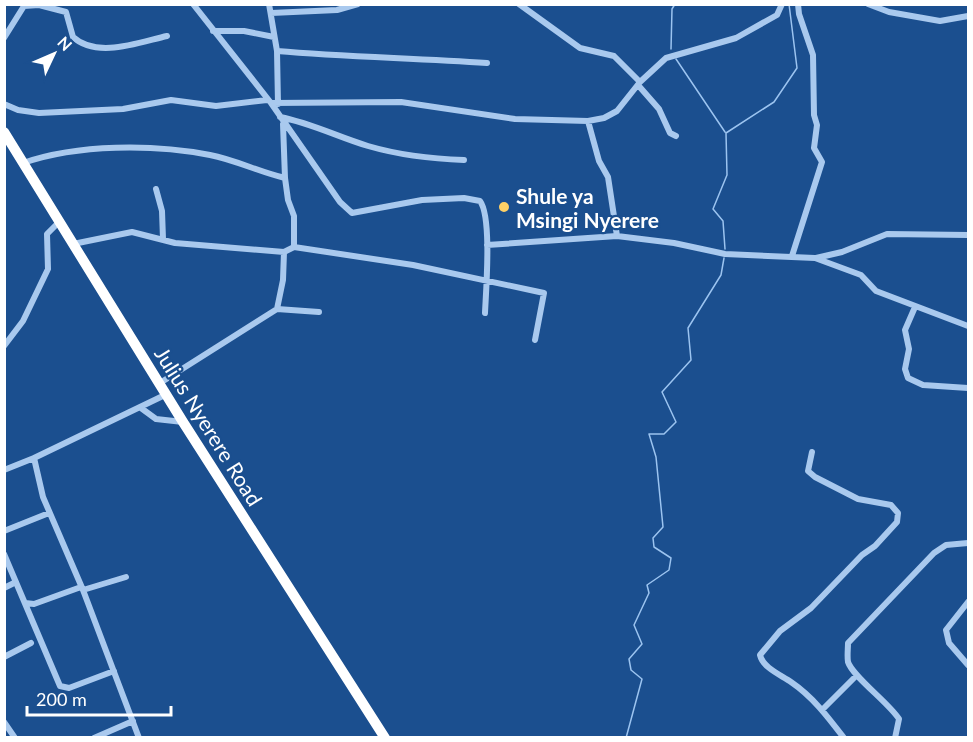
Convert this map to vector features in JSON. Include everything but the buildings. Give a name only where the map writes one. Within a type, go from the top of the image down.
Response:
[{"type":"highway","name":"Julius Nyerere Road","points":[[4,132],[183,422],[385,738]]},
{"type":"street","points":[[193,4],[272,102],[284,124],[340,202],[352,213],[422,200],[464,198],[480,201],[484,210],[487,245],[485,313]]},
{"type":"street","points":[[269,4],[277,51],[272,102]]},
{"type":"street","points":[[271,13],[336,10],[358,4]]},
{"type":"street","points":[[519,4],[580,48],[614,56],[659,109],[670,133],[676,136]]},
{"type":"street","points":[[4,104],[18,110],[39,113],[123,109],[181,99],[216,105],[272,102],[401,102],[515,119],[588,121],[604,118],[617,111],[639,84],[666,58],[736,38],[777,15],[782,4]]},
{"type":"street","points":[[792,256],[822,162],[814,148],[817,125],[814,115],[813,55],[799,14],[798,4]]},
{"type":"street","points":[[868,4],[889,12],[940,21],[969,16]]},
{"type":"street","points":[[4,38],[24,6],[51,6],[68,13],[73,37],[93,46],[119,46],[167,36]]},
{"type":"street","points":[[213,31],[252,32],[274,37]]},
{"type":"street","points":[[277,51],[349,57],[409,57],[487,63]]},
{"type":"street","points":[[280,117],[331,131],[371,147],[432,158],[464,160]]},
{"type":"street","points":[[588,121],[599,161],[608,177],[617,236]]},
{"type":"street","points":[[284,124],[285,178],[288,200],[294,216],[294,247]]},
{"type":"street","points":[[23,163],[85,149],[171,151],[213,156],[285,178]]},
{"type":"street","points":[[156,189],[162,211],[163,239]]},
{"type":"street","points":[[4,346],[23,321],[48,269],[47,234],[59,222]]},
{"type":"street","points":[[73,244],[132,232],[175,243],[284,252],[294,247],[412,265],[486,280],[544,294],[535,340]]},
{"type":"street","points":[[815,258],[842,252],[887,234],[969,235]]},
{"type":"street","points":[[487,245],[617,236],[674,243],[724,254],[815,258],[861,276],[876,291],[969,326]]},
{"type":"street","points":[[277,309],[283,280],[284,252]]},
{"type":"street","points":[[915,307],[905,330],[909,349],[905,374],[913,382],[923,386],[969,388]]},
{"type":"street","points":[[160,382],[277,309],[319,312]]},
{"type":"street","points":[[4,470],[34,458],[167,394]]},
{"type":"street","points":[[141,408],[156,419],[183,422]]},
{"type":"street","points":[[812,453],[809,473],[858,498],[891,505],[897,510],[899,518],[875,546],[862,555],[811,608],[780,631],[760,655],[763,663],[794,683],[822,710],[844,738]]},
{"type":"street","points":[[34,458],[49,513],[82,588],[139,738]]},
{"type":"street","points":[[4,531],[49,513]]},
{"type":"street","points":[[894,738],[899,719],[874,689],[857,675],[848,662],[848,643],[934,553],[946,545],[969,543]]},
{"type":"street","points":[[4,554],[62,688],[114,671]]},
{"type":"street","points":[[25,603],[34,604],[82,588],[126,577]]},
{"type":"street","points":[[4,588],[16,582]]},
{"type":"street","points":[[969,602],[946,630],[949,643],[969,665]]},
{"type":"street","points":[[4,657],[31,643]]},
{"type":"street","points":[[822,710],[857,675]]},
{"type":"street","points":[[94,738],[133,721]]},
{"type":"street","points":[[4,722],[15,738]]},
{"type":"waterway","points":[[671,49],[672,9],[675,4]]},
{"type":"waterway","points":[[725,249],[723,221],[713,209],[727,175],[726,133],[774,102],[797,68],[789,4]]},
{"type":"waterway","points":[[676,59],[725,132]]},
{"type":"waterway","points":[[626,738],[642,679],[631,670],[629,659],[642,644],[634,625],[649,593],[647,585],[669,570],[671,558],[654,547],[653,538],[663,527],[656,457],[649,434],[664,434],[676,422],[662,392],[691,360],[688,328],[721,275],[724,258]]},
{"type":"place","name":"Shule ya Msingi Nyerere","points":[[504,207]]}]
